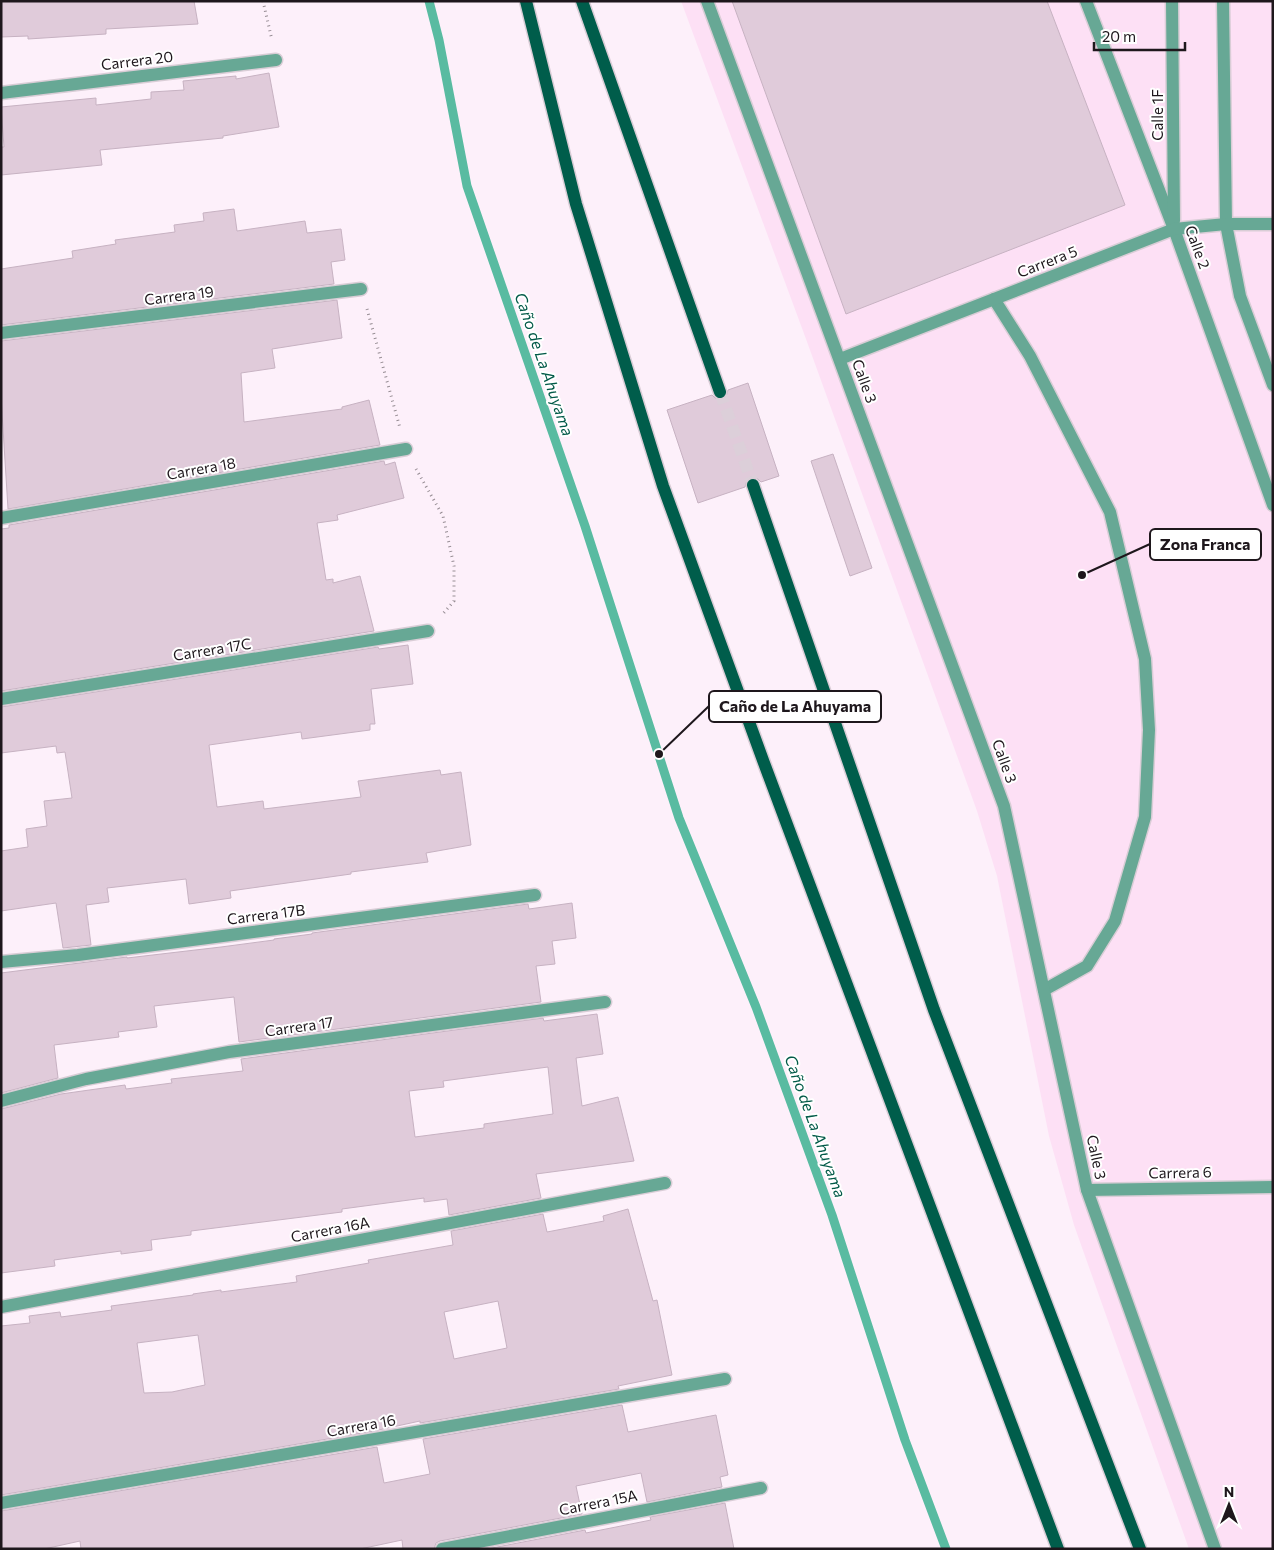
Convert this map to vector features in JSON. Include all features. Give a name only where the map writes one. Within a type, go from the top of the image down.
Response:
[{"type":"main road","points":[[526,1],[576,204],[662,486],[1058,1549]]},
{"type":"main road","points":[[582,1],[720,392]]},
{"type":"main road","points":[[754,485],[934,1010],[1140,1549]]},
{"type":"street","name":"Calle 3","points":[[707,1],[1004,806],[1087,1190],[1215,1549]]},
{"type":"street","name":"Calle 2","points":[[1086,1],[1174,228],[1273,505]]},
{"type":"street","name":"Calle 1F","points":[[1172,1],[1174,228]]},
{"type":"street","points":[[1223,1],[1226,224]]},
{"type":"street","name":"Carrera 20","points":[[1,93],[276,60]]},
{"type":"street","name":"Carrera 5","points":[[840,359],[1174,228],[1226,224],[1273,224]]},
{"type":"street","name":"Calle 2","points":[[1226,224],[1240,296],[1273,385]]},
{"type":"street","name":"Carrera 19","points":[[1,333],[361,289]]},
{"type":"street","points":[[994,299],[1030,356],[1110,512],[1145,659],[1149,730],[1145,817],[1115,921],[1087,966],[1044,990]]},
{"type":"street","name":"Carrera 18","points":[[1,518],[406,450]]},
{"type":"street","name":"Carrera 17C","points":[[1,699],[428,630]]},
{"type":"street","name":"Carrera 17B","points":[[1,962],[78,955],[535,896]]},
{"type":"street","name":"Carrera 17","points":[[1,1101],[86,1079],[229,1052],[605,1002]]},
{"type":"street","name":"Carrera 16A","points":[[1,1307],[665,1183]]},
{"type":"street","name":"Carrera 6","points":[[1087,1190],[1273,1187]]},
{"type":"street","name":"Carrera 16","points":[[1,1503],[726,1379]]},
{"type":"street","name":"Carrera 15A","points":[[442,1549],[761,1488]]},
{"type":"path","points":[[263,1],[276,60]]},
{"type":"shaded area","points":[[681,1],[1273,1],[1273,1549],[1189,1549],[1074,1225],[1049,1136],[997,876],[977,811]]},
{"type":"building","points":[[1,1],[194,1],[198,24],[106,29],[106,34],[28,39],[28,36],[1,37]]},
{"type":"building","points":[[732,1],[1047,1],[1125,205],[846,314]]},
{"type":"building","points":[[269,73],[279,127],[223,136],[223,138],[100,150],[102,165],[1,175],[1,147],[4,147],[1,107],[96,98],[96,105],[151,99],[151,92],[184,90],[183,81],[236,76],[236,79]]},
{"type":"building","points":[[234,209],[237,231],[305,221],[307,233],[341,229],[345,260],[331,262],[334,284],[1,325],[1,269],[73,258],[72,251],[116,244],[115,240],[175,232],[174,225],[204,221],[203,213]]},
{"type":"building","points":[[337,300],[342,338],[272,349],[275,368],[241,373],[244,422],[342,409],[342,407],[369,400],[380,445],[8,509],[1,396],[1,341]]},
{"type":"building","points":[[748,383],[779,476],[761,482],[751,477],[747,480],[745,487],[698,503],[667,410],[712,395],[722,400],[726,397],[728,390]]},
{"type":"building","points":[[833,454],[872,568],[850,576],[811,461]]},
{"type":"building","points":[[384,461],[385,465],[395,462],[404,498],[337,515],[338,520],[317,523],[326,580],[333,579],[333,583],[360,576],[374,631],[1,691],[1,529],[9,528],[9,525]]},
{"type":"building","points":[[408,645],[413,684],[371,689],[375,724],[370,724],[370,730],[302,739],[301,732],[209,745],[217,807],[263,801],[264,809],[361,797],[358,781],[440,770],[441,775],[461,772],[471,845],[426,853],[428,862],[230,891],[231,898],[189,904],[186,879],[107,888],[109,902],[86,905],[91,945],[63,948],[56,903],[1,911],[1,851],[28,847],[26,829],[47,826],[44,801],[72,798],[65,752],[57,753],[56,746],[1,753],[1,707],[378,647],[379,649]]},
{"type":"building","points":[[572,903],[576,938],[552,941],[555,964],[536,966],[541,1002],[239,1042],[234,997],[154,1006],[157,1027],[118,1032],[119,1037],[54,1045],[58,1078],[1,1093],[1,973],[221,947],[528,904],[529,909]]},
{"type":"building","points":[[597,1014],[603,1054],[576,1058],[582,1106],[618,1097],[634,1161],[536,1174],[541,1198],[449,1215],[447,1199],[424,1202],[424,1198],[342,1209],[342,1212],[191,1231],[191,1235],[151,1240],[152,1250],[121,1254],[121,1251],[54,1260],[55,1266],[1,1273],[1,1109],[61,1094],[125,1085],[126,1089],[172,1083],[171,1079],[243,1071],[241,1059],[543,1018],[544,1021]],"holes":[[[548,1067],[553,1114],[484,1124],[484,1128],[415,1137],[409,1091],[444,1087],[443,1081]]]},
{"type":"building","points":[[628,1209],[653,1301],[657,1300],[672,1375],[618,1386],[619,1389],[420,1423],[420,1421],[374,1431],[1,1495],[1,1326],[30,1323],[29,1316],[60,1312],[61,1317],[112,1310],[111,1306],[221,1290],[221,1292],[297,1282],[296,1276],[369,1263],[368,1260],[453,1245],[451,1231],[543,1214],[547,1232],[604,1221],[603,1216]],"holes":[[[498,1301],[507,1348],[454,1359],[444,1312]],[[198,1335],[205,1385],[172,1392],[144,1393],[137,1343]]]},
{"type":"building","points":[[622,1405],[628,1432],[716,1415],[728,1475],[720,1477],[722,1487],[647,1502],[641,1473],[576,1486],[582,1514],[440,1541],[436,1543],[434,1549],[403,1549],[402,1540],[360,1549],[81,1549],[80,1541],[44,1549],[1,1549],[1,1511],[377,1447],[384,1483],[430,1474],[423,1439]]},
{"type":"building","points":[[725,1503],[734,1549],[487,1549],[585,1530],[586,1533],[651,1520],[650,1517]]},
{"type":"waterway","name":"Caño de La Ahuyama","points":[[429,1],[439,40],[467,186],[585,526],[679,818],[756,1007],[832,1215],[905,1440],[946,1549]]},
{"type":"tunnel","points":[[720,392],[753,485]]},
{"type":"place","name":"Zona Franca","points":[[1082,575]]},
{"type":"place","name":"Caño de La Ahuyama","points":[[659,754]]}]
